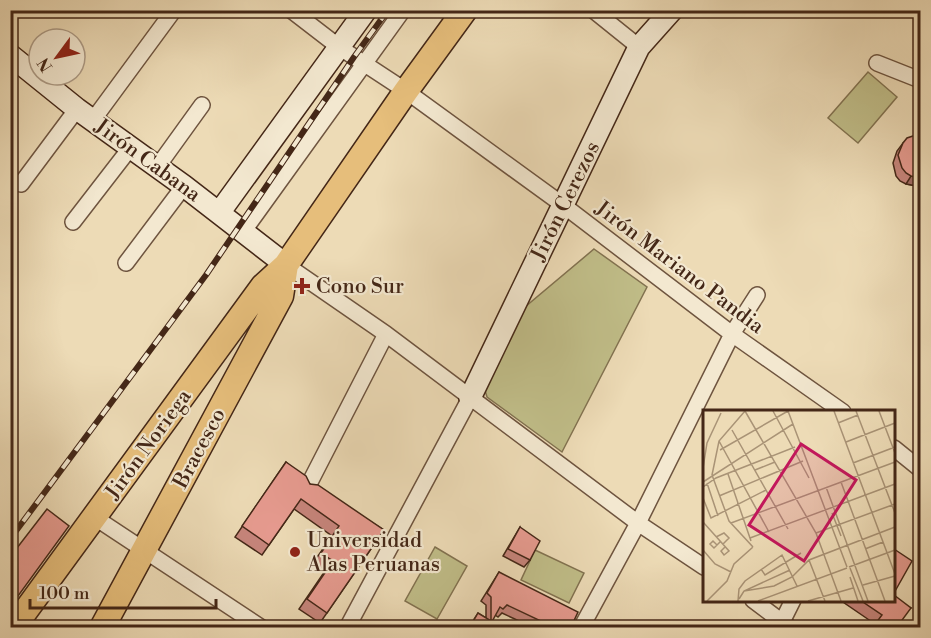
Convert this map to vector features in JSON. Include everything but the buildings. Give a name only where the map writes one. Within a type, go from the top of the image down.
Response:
[{"type":"main road","points":[[286,265],[465,10]]},
{"type":"main road","name":"Jirón Noriega","points":[[13,627],[263,286],[286,265]]},
{"type":"main road","name":"Bracesco","points":[[102,627],[281,296],[286,265]]},
{"type":"street","points":[[21,184],[85,114],[174,10]]},
{"type":"street","name":"Jirón Mariano Pandia","points":[[291,10],[339,47],[406,91],[563,205],[732,334],[842,410]]},
{"type":"street","points":[[219,213],[366,10]]},
{"type":"street","points":[[243,232],[403,10]]},
{"type":"street","points":[[593,10],[639,47]]},
{"type":"street","name":"Jirón Cerezos","points":[[470,398],[639,47],[672,10]]},
{"type":"street","name":"Jirón Cabana","points":[[10,55],[286,265]]},
{"type":"street","points":[[878,63],[921,80]]},
{"type":"street","points":[[158,166],[202,105]]},
{"type":"street","points":[[73,222],[130,147]]},
{"type":"street","points":[[126,263],[184,186]]},
{"type":"street","points":[[286,265],[386,334],[638,523],[703,566]]},
{"type":"street","points":[[581,627],[638,523],[732,334],[757,294]]},
{"type":"street","points":[[308,486],[386,334]]},
{"type":"street","points":[[347,627],[470,398]]},
{"type":"street","points":[[895,449],[921,469]]},
{"type":"street","points":[[94,517],[262,627]]},
{"type":"street","points":[[755,602],[783,626],[792,602]]},
{"type":"shaded area","points":[[868,72],[897,97],[858,143],[828,118]]},
{"type":"shaded area","points":[[594,249],[647,287],[562,452],[487,397],[484,387],[525,307]]},
{"type":"shaded area","points":[[435,547],[467,566],[437,619],[405,601]]},
{"type":"shaded area","points":[[535,550],[584,573],[569,603],[521,580]]},
{"type":"railway","points":[[10,539],[206,275],[388,10]]},
{"type":"place","name":"Cono Sur","points":[[302,286]]},
{"type":"place","name":"Universidad Alas Peruanas","points":[[295,552]]}]
